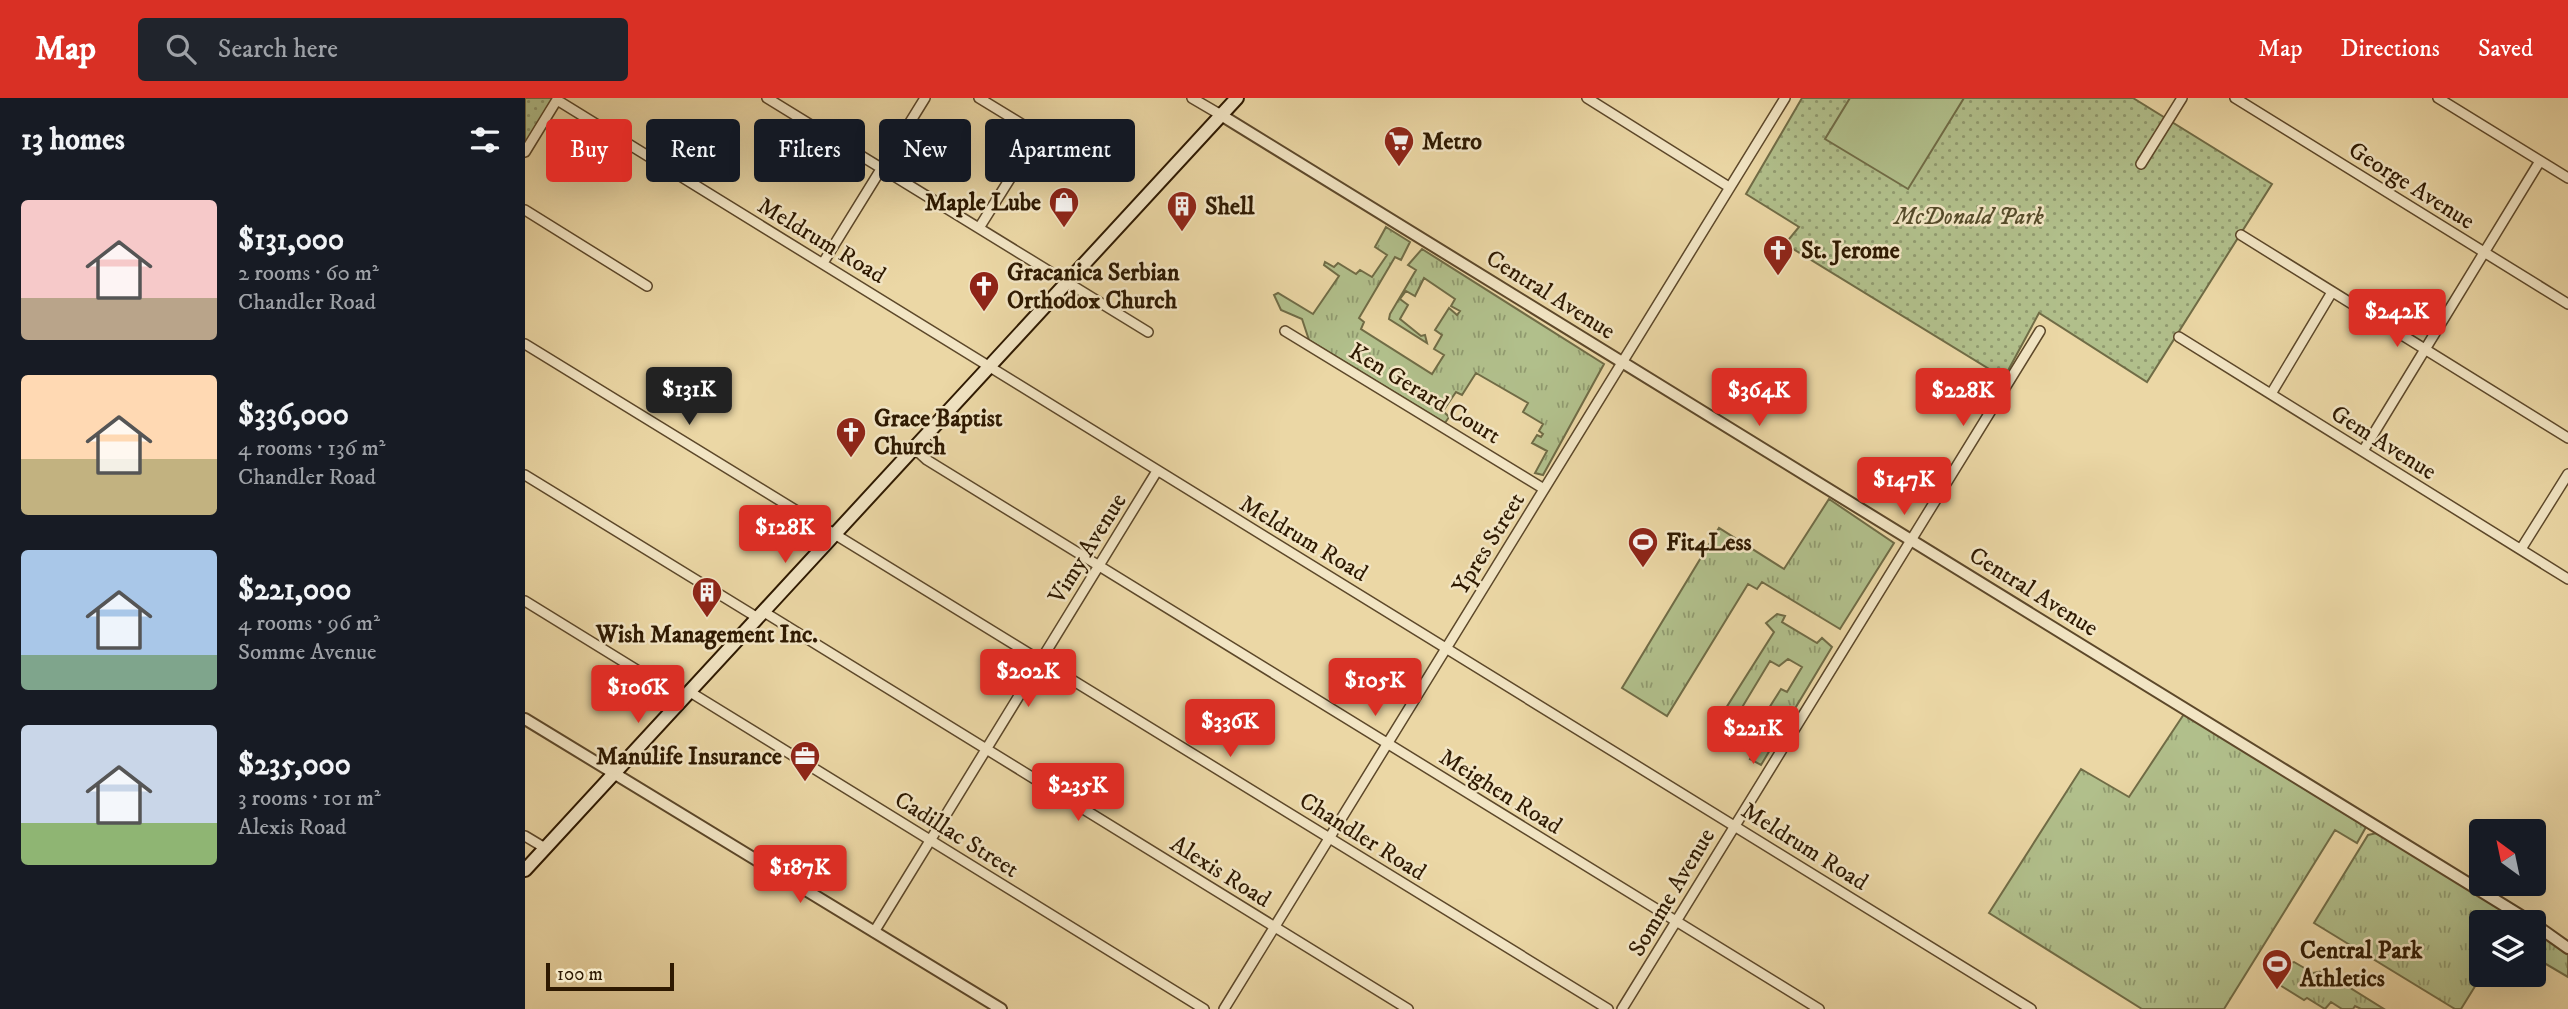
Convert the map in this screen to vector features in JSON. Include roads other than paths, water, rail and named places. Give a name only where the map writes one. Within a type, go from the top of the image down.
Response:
[{"type":"main road","points":[[525,870],[837,535],[1237,98]]},
{"type":"street","points":[[767,98],[879,166]]},
{"type":"street","points":[[912,119],[925,98]]},
{"type":"street","points":[[979,98],[1038,134],[979,228]]},
{"type":"street","name":"Central Avenue","points":[[1192,98],[2512,910]]},
{"type":"street","points":[[1587,98],[1729,187]]},
{"type":"street","name":"Ypres Street","points":[[1224,1009],[1785,98]]},
{"type":"street","points":[[2141,164],[2182,98]]},
{"type":"street","name":"George Avenue","points":[[2235,98],[2568,304]]},
{"type":"street","points":[[2438,98],[2568,178]]},
{"type":"street","points":[[525,152],[557,99]]},
{"type":"street","name":"Meldrum Road","points":[[557,99],[1734,825],[2025,1008]]},
{"type":"street","points":[[2363,451],[2540,161]]},
{"type":"street","points":[[823,263],[879,173]]},
{"type":"street","points":[[905,182],[1148,332]]},
{"type":"street","points":[[525,210],[647,286]]},
{"type":"street","points":[[2241,235],[2568,438]]},
{"type":"street","points":[[2271,394],[2332,292]]},
{"type":"street","name":"Ken Gerard Court","points":[[1285,331],[1544,489]]},
{"type":"street","name":"Somme Avenue","points":[[1622,1009],[2040,331]]},
{"type":"street","name":"Gem Avenue","points":[[2179,338],[2568,579]]},
{"type":"street","name":"Chandler Road","points":[[525,344],[1608,1009]]},
{"type":"street","name":"Meighen Road","points":[[915,449],[927,460],[1819,1009]]},
{"type":"street","name":"Vimy Avenue","points":[[874,932],[1157,471]]},
{"type":"street","points":[[2521,549],[2568,474]]},
{"type":"street","name":"Alexis Road","points":[[525,475],[986,749],[1408,1009]]},
{"type":"street","name":"Cadillac Street","points":[[525,601],[930,840],[1204,1009]]},
{"type":"street","points":[[525,719],[1001,1009]]},
{"type":"street","points":[[525,836],[545,848]]},
{"type":"street","name":"Central Avenue","points":[[2546,931],[2568,948]]},
{"type":"street","name":"Central Avenue","points":[[2554,936],[2568,941]]},
{"type":"place","name":"Metro","points":[[1399,168]]},
{"type":"place","name":"Maple Lube","points":[[1064,229]]},
{"type":"place","name":"Shell","points":[[1182,233]]},
{"type":"place","name":"St. Jerome","points":[[1778,277]]},
{"type":"place","name":"Gracanica Serbian Orthodox Church","points":[[984,313]]},
{"type":"place","name":"Grace Baptist Church","points":[[851,459]]},
{"type":"place","name":"Fit4Less","points":[[1643,569]]},
{"type":"place","name":"Wish Management Inc.","points":[[707,619]]},
{"type":"place","name":"Manulife Insurance","points":[[805,783]]},
{"type":"place","name":"Central Park Athletics","points":[[2277,991]]},
{"type":"park label","name":"McDonald Park","points":[[1969,216]]}]
